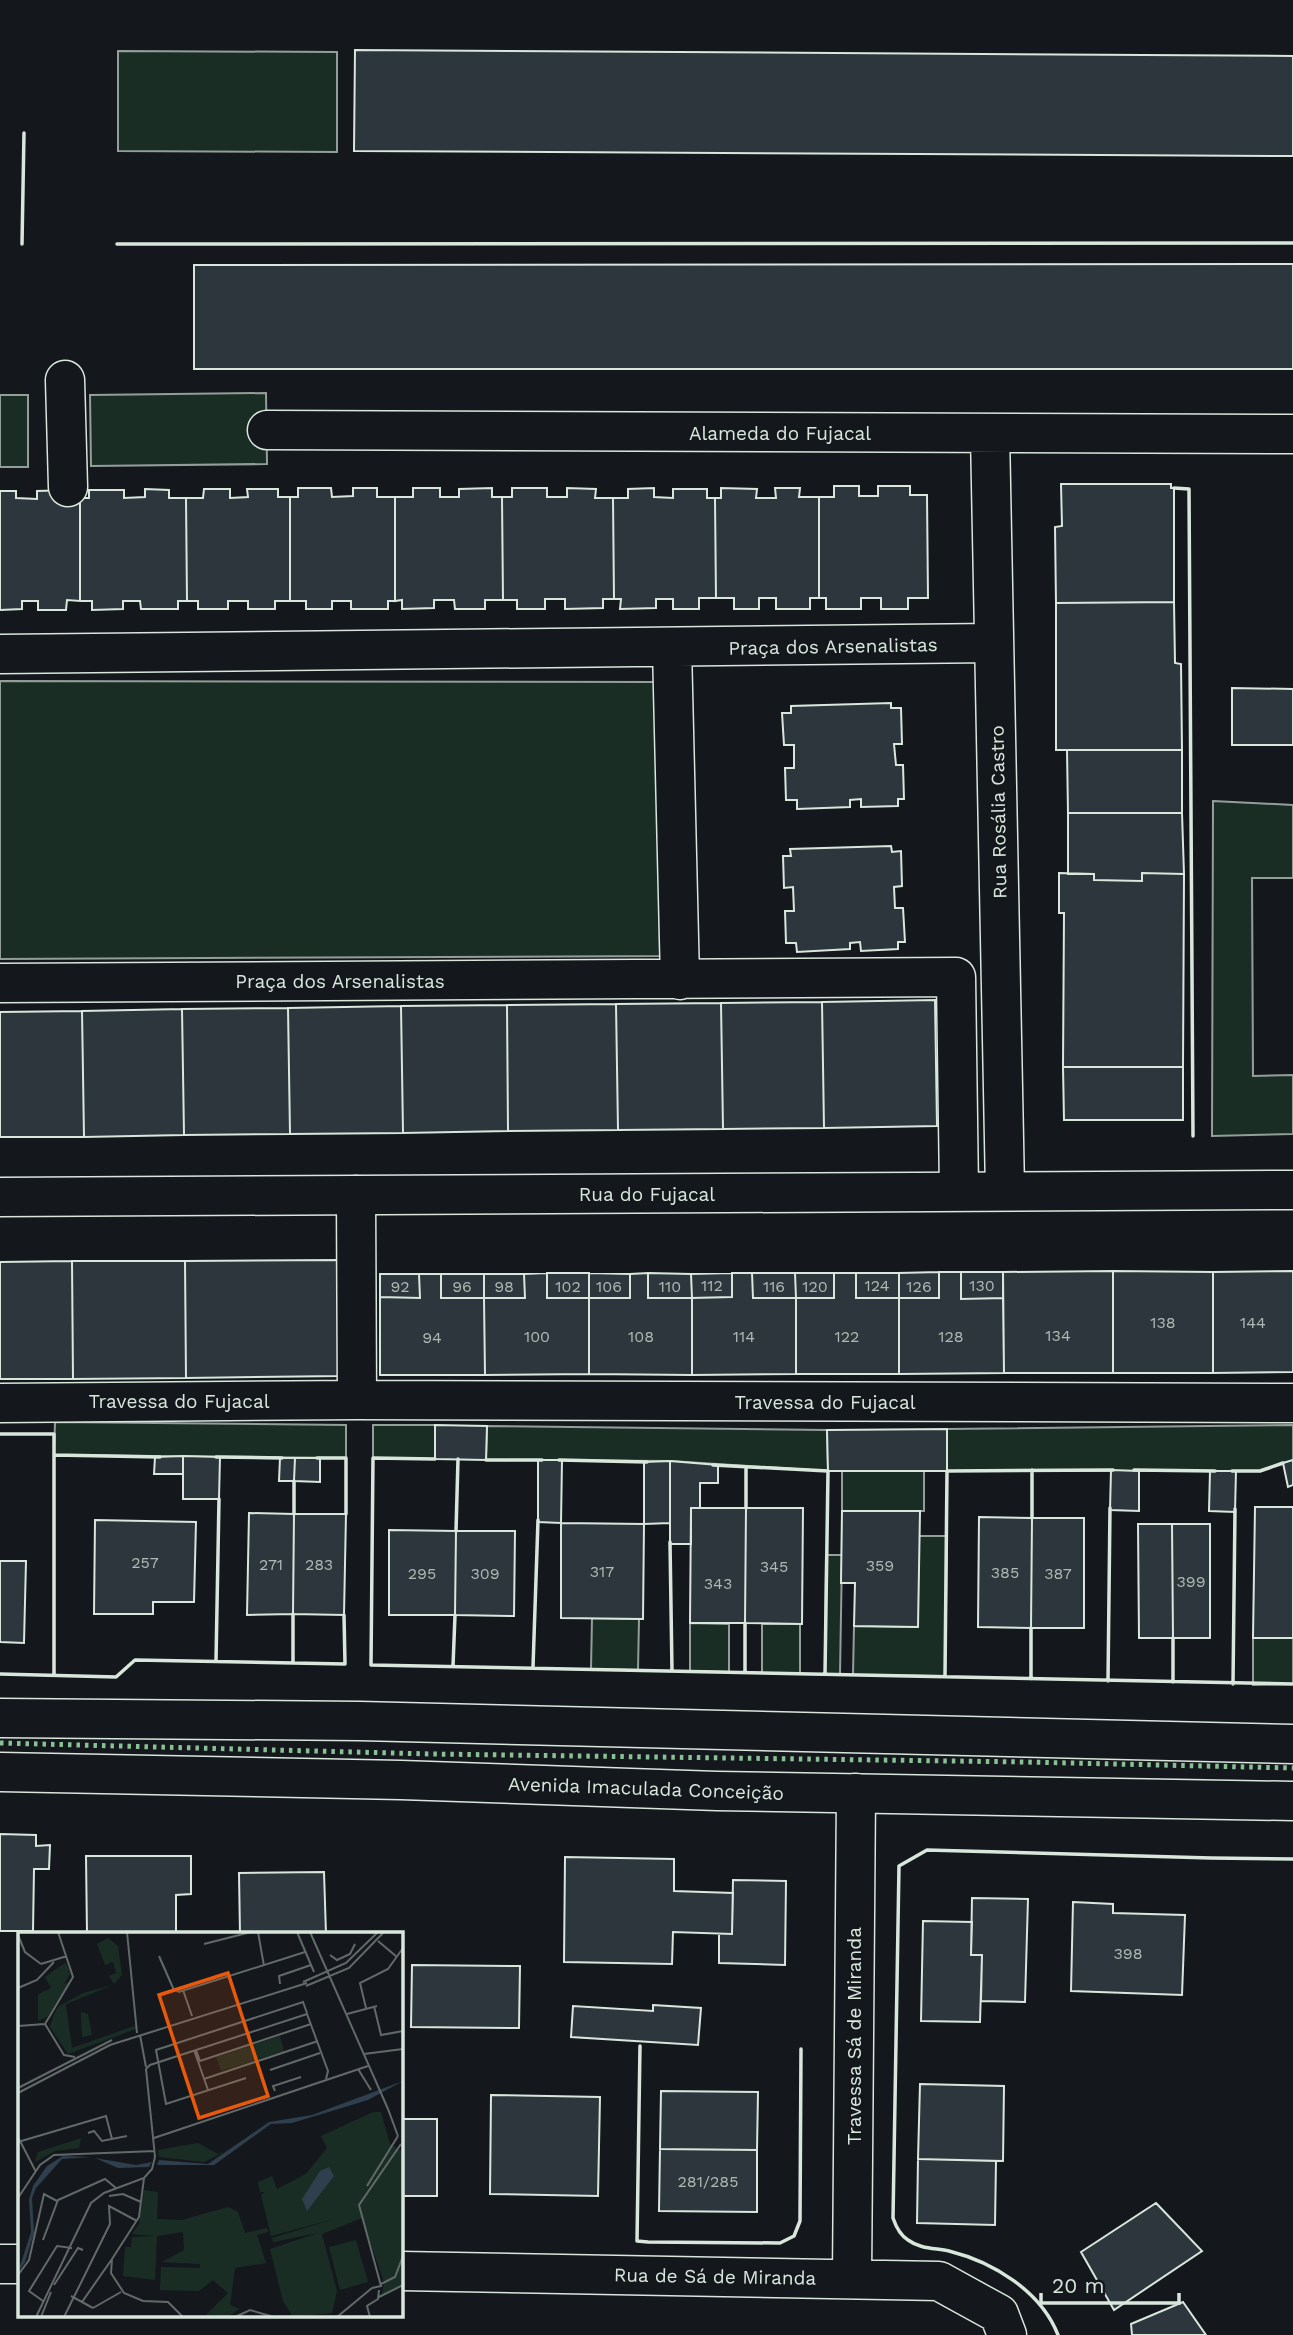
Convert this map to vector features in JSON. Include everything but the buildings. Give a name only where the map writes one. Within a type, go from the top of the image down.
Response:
[{"type":"street","points":[[65,380],[68,487]]},
{"type":"street","name":"Alameda do Fujacal","points":[[267,430],[1293,434]]},
{"type":"street","name":"Rua Rosália Castro","points":[[990,434],[1005,1190]]},
{"type":"street","name":"Praça dos Arsenalistas","points":[[0,654],[995,643]]},
{"type":"street","points":[[672,648],[680,980]]},
{"type":"street","name":"Praça dos Arsenalistas","points":[[0,983],[956,977],[959,1191]]},
{"type":"street","name":"Rua do Fujacal","points":[[0,1197],[1293,1190]]},
{"type":"street","points":[[356,1195],[357,1400]]},
{"type":"street","name":"Travessa do Fujacal","points":[[0,1403],[357,1400],[1293,1404]]},
{"type":"street","points":[[0,1718],[360,1721],[1293,1744]]},
{"type":"street","name":"Avenida Imaculada Conceição","points":[[0,1772],[1293,1801]]},
{"type":"street","name":"Travessa Sá de Miranda","points":[[852,2279],[856,1793]]},
{"type":"street","points":[[0,2264],[18,2264]]},
{"type":"street","name":"Rua de Sá de Miranda","points":[[402,2271],[940,2281],[999,2314],[1007,2335]]},
{"type":"green space","points":[[118,51],[337,52],[337,152],[118,151]]},
{"type":"green space","points":[[266,393],[267,464],[91,466],[90,395]]},
{"type":"green space","points":[[0,395],[28,395],[28,467],[0,467]]},
{"type":"green space","points":[[0,681],[658,682],[660,956],[0,959]]},
{"type":"green space","points":[[1213,801],[1293,805],[1293,878],[1252,878],[1253,1076],[1293,1075],[1293,1134],[1212,1136]]},
{"type":"green space","points":[[55,1422],[346,1425],[346,1458],[54,1455]]},
{"type":"green space","points":[[373,1425],[435,1425],[435,1459],[373,1458]]},
{"type":"green space","points":[[1293,1425],[1293,1460],[1260,1471],[947,1471],[947,1429]]},
{"type":"green space","points":[[487,1426],[827,1430],[828,1471],[670,1461],[486,1460]]},
{"type":"green space","points":[[842,1471],[924,1471],[924,1511],[842,1511]]},
{"type":"green space","points":[[919,1536],[947,1536],[945,1676],[853,1675],[854,1626],[917,1627]]},
{"type":"green space","points":[[826,1555],[842,1555],[840,1674],[825,1674]]},
{"type":"green space","points":[[592,1618],[639,1619],[638,1670],[591,1669]]},
{"type":"green space","points":[[690,1623],[729,1624],[729,1672],[690,1671]]},
{"type":"green space","points":[[762,1624],[800,1624],[800,1673],[762,1673]]},
{"type":"green space","points":[[1253,1638],[1293,1638],[1293,1684],[1253,1685]]},
{"type":"hedge","points":[[0,1743],[432,1754],[1293,1768]]},
{"type":"wall","points":[[22,244],[24,133]]},
{"type":"wall","points":[[117,244],[1293,243]]},
{"type":"wall","points":[[1174,488],[1189,489],[1193,1136]]},
{"type":"wall","points":[[0,1434],[54,1434],[54,1455],[160,1457]]},
{"type":"wall","points":[[54,1455],[54,1675]]},
{"type":"wall","points":[[216,1457],[282,1458]]},
{"type":"wall","points":[[317,1458],[346,1458],[346,1514]]},
{"type":"wall","points":[[435,1459],[373,1458],[371,1665],[1293,1684]]},
{"type":"wall","points":[[456,1531],[458,1459]]},
{"type":"wall","points":[[486,1460],[542,1460]]},
{"type":"wall","points":[[559,1460],[647,1462]]},
{"type":"wall","points":[[1232,1471],[1260,1471],[1283,1463]]},
{"type":"wall","points":[[713,1465],[828,1471],[825,1674]]},
{"type":"wall","points":[[746,1467],[746,1508]]},
{"type":"wall","points":[[1032,1470],[1032,1518]]},
{"type":"wall","points":[[945,1676],[947,1471],[1113,1470]]},
{"type":"wall","points":[[1134,1470],[1215,1471]]},
{"type":"wall","points":[[294,1481],[294,1514]]},
{"type":"wall","points":[[216,1661],[219,1499]]},
{"type":"wall","points":[[1108,1681],[1110,1508]]},
{"type":"wall","points":[[1233,1684],[1235,1509]]},
{"type":"wall","points":[[533,1667],[538,1520]]},
{"type":"wall","points":[[670,1542],[672,1671]]},
{"type":"wall","points":[[293,1614],[293,1663]]},
{"type":"wall","points":[[0,1674],[116,1677],[135,1660],[345,1664],[344,1615]]},
{"type":"wall","points":[[453,1666],[455,1615]]},
{"type":"wall","points":[[745,1623],[745,1672]]},
{"type":"wall","points":[[1031,1628],[1031,1679]]},
{"type":"wall","points":[[1173,1638],[1173,1682]]},
{"type":"wall","points":[[1058,2335],[1040,2305],[1014,2281],[966,2256],[913,2243],[905,2238],[893,2218],[899,1866],[927,1850],[1293,1859]]},
{"type":"wall","points":[[640,2046],[637,2241],[648,2242],[780,2243],[794,2236],[800,2221],[801,2049]]}]
